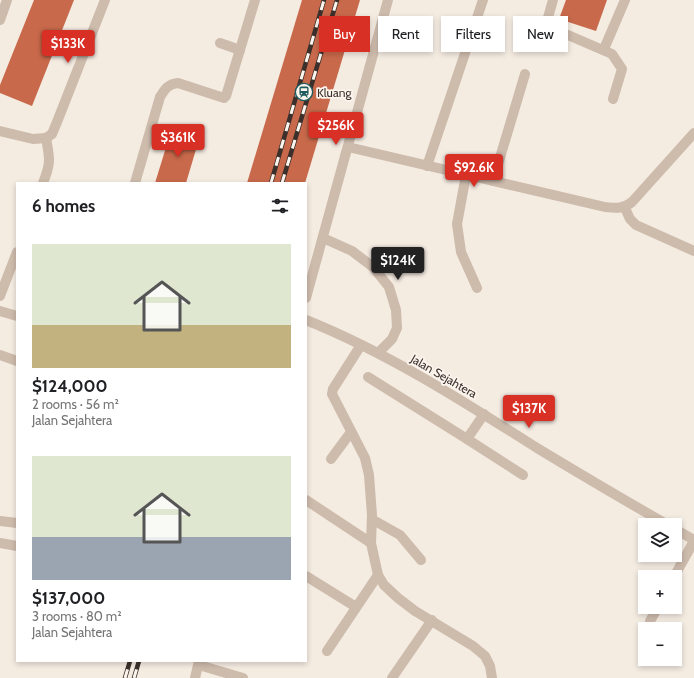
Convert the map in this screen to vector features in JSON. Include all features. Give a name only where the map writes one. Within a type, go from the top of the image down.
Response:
[{"type":"street","points":[[0,20],[7,0]]},
{"type":"street","points":[[0,131],[33,139],[46,138],[52,134],[105,0]]},
{"type":"street","points":[[135,182],[160,97],[166,88],[174,83],[178,83],[224,98],[255,0]]},
{"type":"street","points":[[307,294],[388,0]]},
{"type":"street","points":[[427,166],[483,0]]},
{"type":"street","points":[[553,0],[547,21],[549,25],[554,29],[604,49],[612,54],[622,69],[613,99]]},
{"type":"street","points":[[604,49],[625,0]]},
{"type":"street","points":[[220,43],[240,50]]},
{"type":"street","points":[[493,181],[525,74]]},
{"type":"street","points":[[348,147],[605,207],[625,208],[694,133]]},
{"type":"street","points":[[43,182],[49,168],[46,138]]},
{"type":"street","points":[[466,175],[456,224],[461,252],[477,288]]},
{"type":"street","points":[[625,208],[630,219],[636,225],[694,251]]},
{"type":"street","points":[[322,238],[352,252],[373,267],[389,287],[396,310],[397,328],[392,339],[378,353]]},
{"type":"street","points":[[0,296],[16,255]]},
{"type":"street","points":[[0,311],[16,316]]},
{"type":"street","name":"Jalan Sejahtera","points":[[307,320],[340,334],[378,353],[484,414],[567,466],[656,518]]},
{"type":"street","points":[[362,345],[333,389],[334,397],[365,458],[369,475],[372,520],[371,542],[378,575],[384,584],[398,598],[415,611],[473,646],[485,656],[490,666],[492,678]]},
{"type":"street","points":[[1,357],[16,361]]},
{"type":"street","points":[[368,378],[523,475]]},
{"type":"street","points":[[467,439],[484,414]]},
{"type":"street","points":[[331,459],[351,432]]},
{"type":"street","points":[[307,501],[371,542]]},
{"type":"street","points":[[372,520],[400,535],[421,560]]},
{"type":"street","points":[[0,521],[16,523]]},
{"type":"street","points":[[678,570],[694,540],[682,533]]},
{"type":"street","points":[[0,543],[16,546]]},
{"type":"street","points":[[327,651],[378,575]]},
{"type":"street","points":[[307,577],[356,607]]},
{"type":"street","points":[[650,621],[654,614]]},
{"type":"street","points":[[392,678],[432,620]]},
{"type":"street","points":[[195,678],[199,663],[243,678]]},
{"type":"building","points":[[34,0],[74,0],[32,106],[0,93],[0,85]]},
{"type":"building","name":"Kluang","points":[[302,0],[360,0],[355,16],[319,16],[319,52],[344,52],[305,182],[247,182]]},
{"type":"building","points":[[566,0],[607,0],[596,31],[568,22],[568,16],[560,16]]},
{"type":"building","points":[[172,128],[200,136],[186,182],[155,182]]},
{"type":"railway","points":[[271,182],[324,0]]},
{"type":"railway","points":[[282,182],[337,0]]},
{"type":"railway","points":[[125,678],[130,662]]},
{"type":"railway","points":[[134,678],[139,662]]},
{"type":"place","name":"Kluang","points":[[304,92]]}]
